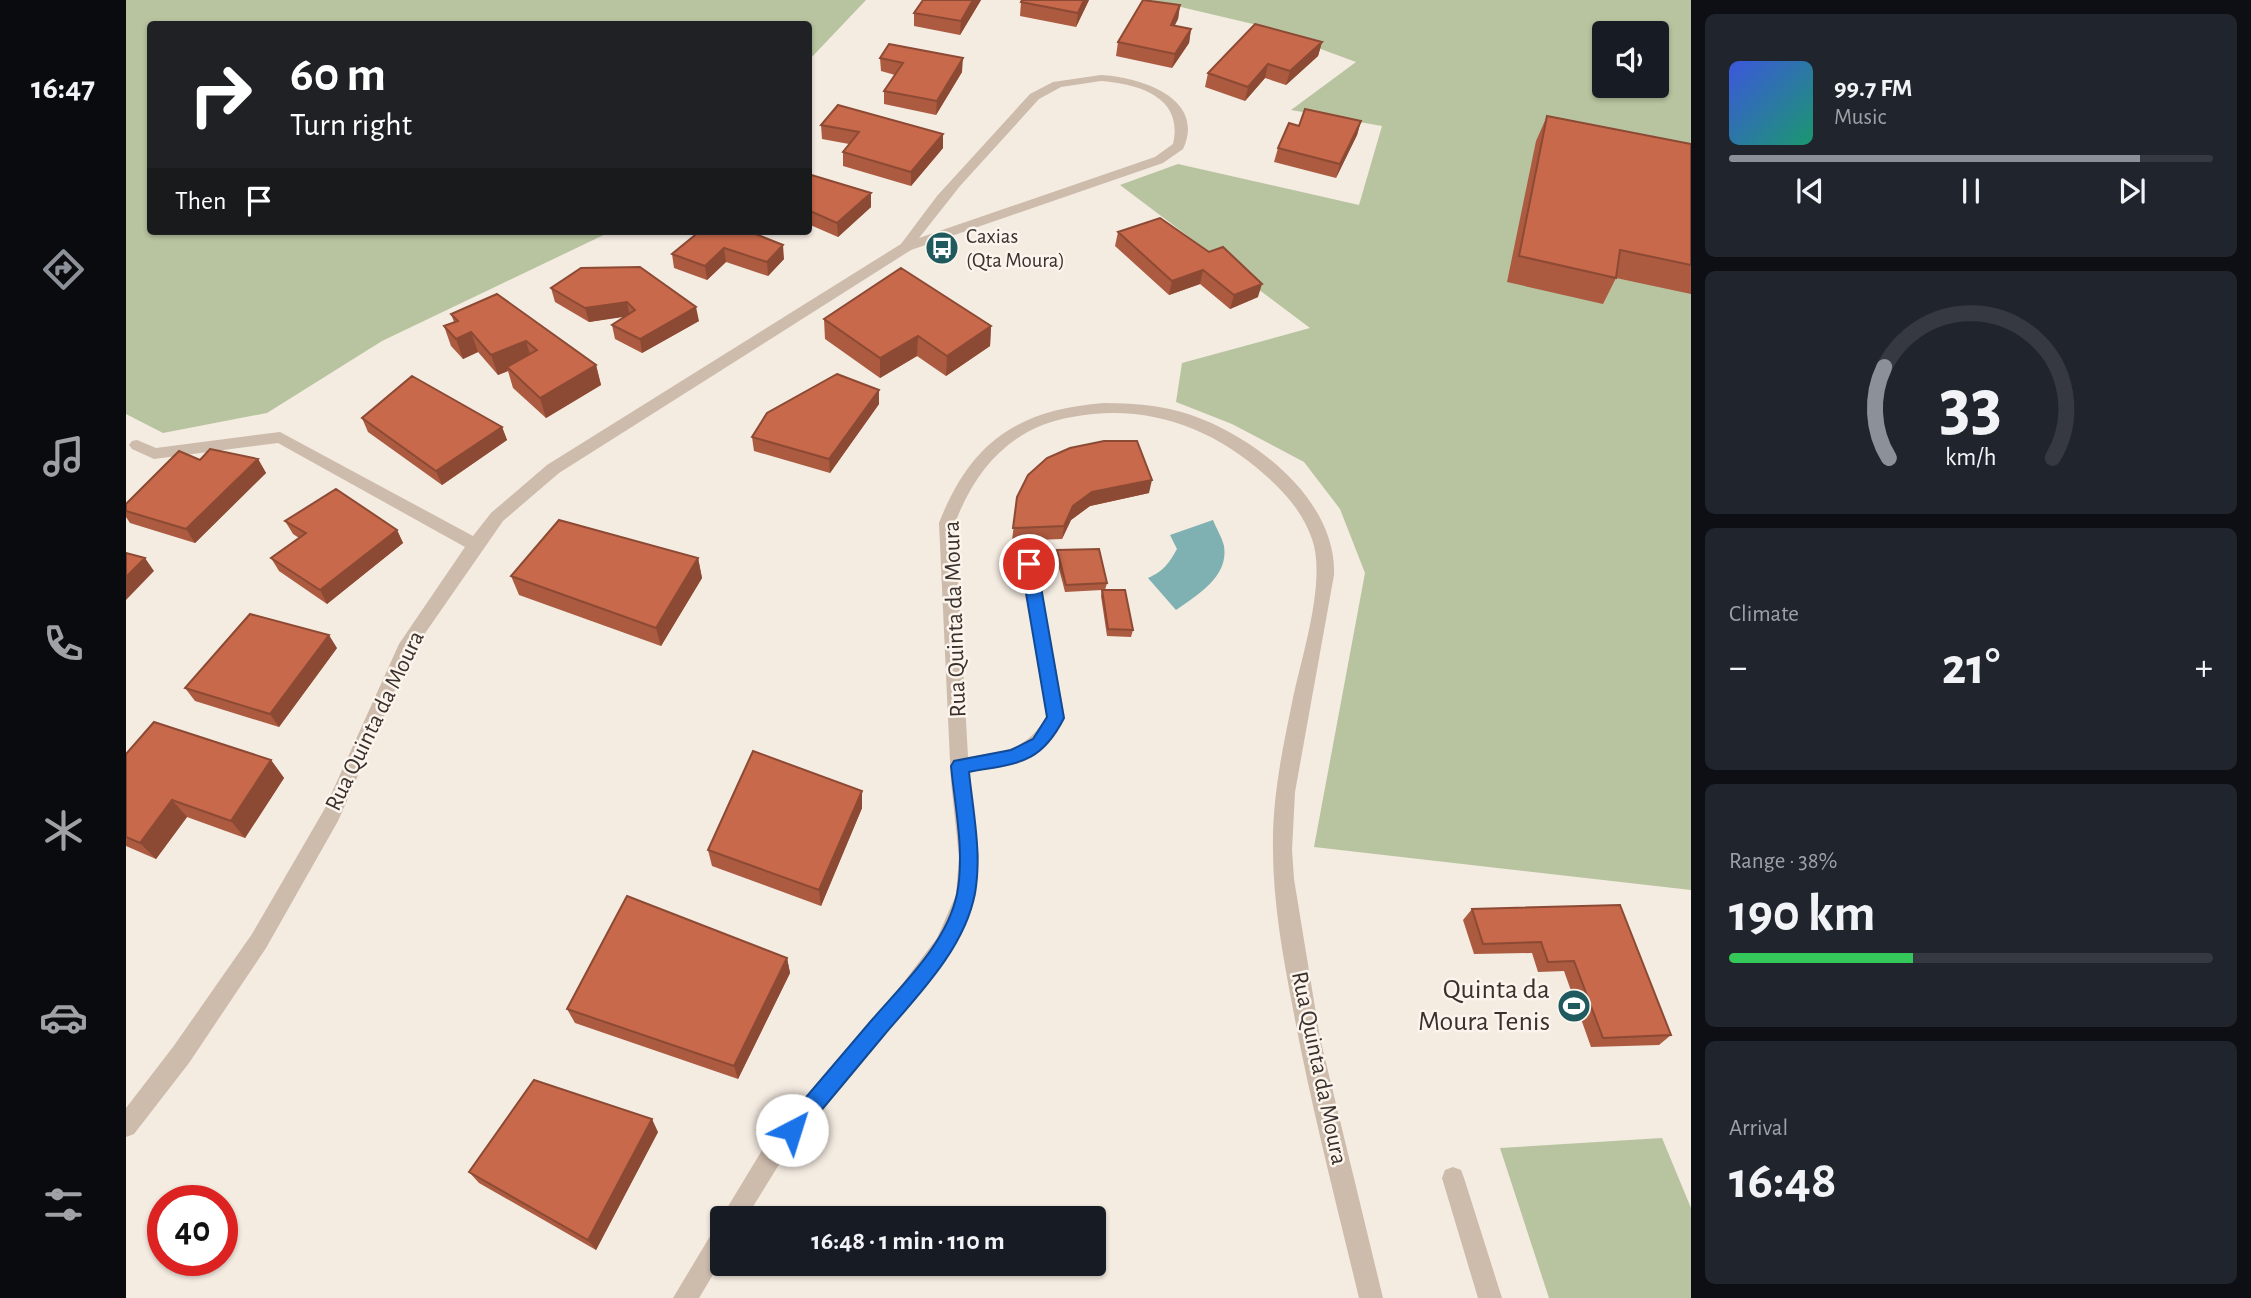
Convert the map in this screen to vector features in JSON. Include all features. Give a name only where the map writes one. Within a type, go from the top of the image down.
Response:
[{"type":"street","name":"Rua Quinta da Moura","points":[[126,1126],[181,1055],[259,941],[331,815],[405,649],[497,517],[553,469],[906,247],[1158,160],[1179,146],[1184,126],[1178,111],[1164,97],[1147,87],[1117,80],[1093,77],[1067,81],[1041,91],[926,215],[906,247]]},
{"type":"street","name":"Rua Quinta da Moura","points":[[740,1206],[775,1150],[944,946],[966,895],[969,857],[960,766],[947,523],[955,498],[972,469],[1003,439],[1045,416],[1080,409],[1130,408],[1182,416],[1216,429],[1283,479],[1317,528],[1326,559],[1316,628],[1287,774],[1282,822],[1283,877],[1301,998],[1371,1298]]},
{"type":"street","points":[[130,446],[154,454],[280,437],[475,545]]},
{"type":"street","points":[[960,766],[1014,757],[1039,744],[1056,718],[1029,564]]},
{"type":"street","points":[[1453,1178],[1490,1298]]},
{"type":"street","points":[[685,1298],[710,1257]]},
{"type":"green space","points":[[126,0],[866,0],[812,57],[812,21],[147,21],[147,235],[604,235],[382,341],[267,413],[163,433],[126,414]]},
{"type":"green space","points":[[1151,0],[1691,0],[1691,890],[1314,847],[1365,573],[1340,509],[1304,462],[1232,424],[1176,402],[1182,363],[1310,328],[1120,185],[1178,164],[1359,205],[1382,126],[1291,110],[1356,62],[1253,24]]},
{"type":"green space","points":[[1662,1138],[1691,1208],[1691,1298],[1549,1298],[1500,1148]]},
{"type":"water","points":[[1213,520],[1224,546],[1222,567],[1210,584],[1176,610],[1148,578],[1166,566],[1177,549],[1170,535]]},
{"type":"building","points":[[923,0],[973,0],[961,21],[914,13]]},
{"type":"building","points":[[1084,0],[1078,13],[1021,2]]},
{"type":"building","points":[[1143,0],[1180,5],[1171,25],[1191,29],[1175,54],[1118,42]]},
{"type":"building","points":[[1255,24],[1322,42],[1290,71],[1268,64],[1248,87],[1208,73]]},
{"type":"building","points":[[889,44],[963,58],[937,101],[884,91],[903,63],[880,58]]},
{"type":"building","points":[[838,105],[943,134],[911,172],[843,152],[859,132],[821,125]]},
{"type":"building","points":[[1305,109],[1361,121],[1340,164],[1278,148],[1289,123],[1299,126]]},
{"type":"building","points":[[1547,116],[1691,144],[1691,265],[1620,250],[1616,278],[1519,256]]},
{"type":"building","points":[[812,175],[871,193],[837,223],[812,212]]},
{"type":"building","points":[[1160,218],[1209,252],[1223,247],[1262,284],[1234,295],[1203,270],[1172,281],[1118,232]]},
{"type":"building","points":[[695,235],[758,235],[783,245],[767,262],[724,248],[705,266],[672,254]]},
{"type":"building","points":[[640,267],[696,307],[640,339],[612,325],[635,310],[627,302],[585,308],[551,288],[581,268]]},
{"type":"building","points":[[901,268],[991,326],[947,356],[918,336],[880,358],[824,319]]},
{"type":"building","points":[[497,294],[596,365],[540,398],[507,367],[537,350],[526,341],[491,355],[471,332],[456,339],[444,326],[458,321],[451,314]]},
{"type":"building","points":[[837,374],[879,390],[829,459],[752,437],[767,413]]},
{"type":"building","points":[[412,376],[502,427],[436,471],[362,418]]},
{"type":"building","points":[[1104,441],[1137,441],[1152,480],[1092,492],[1073,506],[1064,526],[1013,528],[1017,497],[1028,475],[1047,458],[1070,448]]},
{"type":"building","points":[[210,449],[258,459],[186,529],[126,511],[126,504],[179,451],[200,460]]},
{"type":"building","points":[[336,489],[397,530],[320,590],[271,558],[306,533],[285,521]]},
{"type":"building","points":[[559,520],[698,558],[656,628],[511,576]]},
{"type":"building","points":[[1099,549],[1107,583],[1066,585],[1057,550]]},
{"type":"building","points":[[126,553],[145,558],[126,577]]},
{"type":"building","points":[[1102,590],[1125,590],[1133,630],[1108,629]]},
{"type":"building","points":[[250,614],[329,635],[270,714],[185,688]]},
{"type":"building","points":[[154,722],[271,760],[231,821],[172,800],[140,843],[126,837],[126,754]]},
{"type":"building","points":[[753,751],[862,791],[819,890],[708,850]]},
{"type":"building","points":[[627,896],[787,958],[734,1066],[567,1009]]},
{"type":"building","points":[[1620,905],[1671,1035],[1603,1038],[1574,961],[1548,962],[1541,942],[1483,944],[1472,909]]},
{"type":"building","points":[[534,1080],[652,1119],[588,1240],[469,1172]]},
{"type":"place","name":"Caxias (Qta Moura)","points":[[942,248]]},
{"type":"place","name":"Quinta da Moura Tenis","points":[[1574,1006]]},
{"type":"route","points":[[792,1130],[910,990],[944,946],[956,921],[966,895],[969,857],[960,766],[1014,757],[1039,744],[1056,718],[1029,564]]}]
